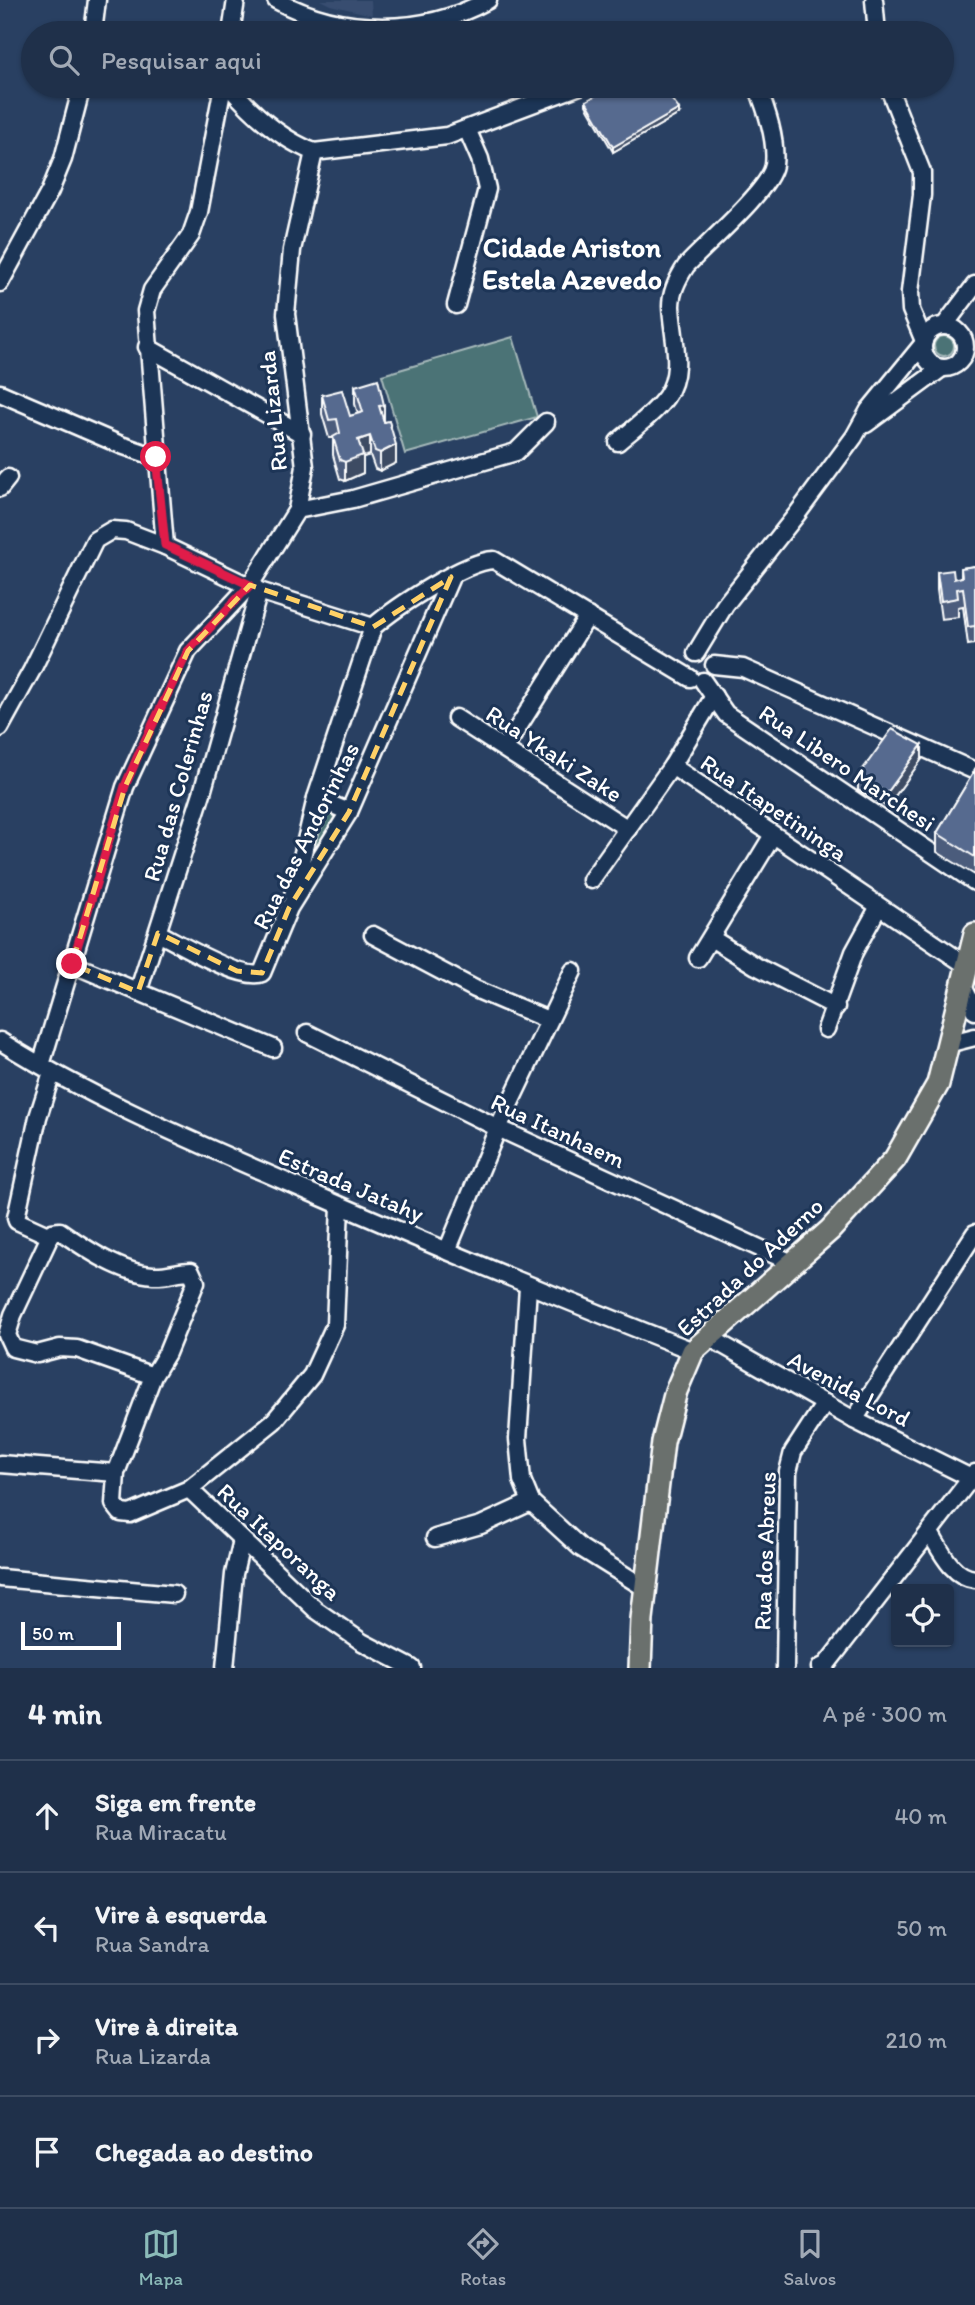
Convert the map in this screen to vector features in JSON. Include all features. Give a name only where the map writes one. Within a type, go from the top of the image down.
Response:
[{"type":"main road","name":"Estrada do Aderno","points":[[640,1668],[645,1588],[663,1442],[676,1391],[700,1344],[830,1230],[895,1158],[929,1103],[975,934]]},
{"type":"street","points":[[94,21],[97,0]]},
{"type":"street","points":[[233,21],[236,0]]},
{"type":"street","points":[[276,0],[323,19],[338,21]]},
{"type":"street","points":[[435,21],[463,14],[488,0]]},
{"type":"street","points":[[874,0],[876,21]]},
{"type":"street","points":[[0,283],[50,191],[64,159],[79,98]]},
{"type":"street","points":[[165,545],[146,311],[152,290],[191,235],[200,212],[221,98]]},
{"type":"street","points":[[239,98],[284,137],[314,152],[447,136],[548,98]]},
{"type":"street","points":[[618,442],[666,397],[674,379],[677,356],[671,306],[678,279],[685,266],[759,193],[774,166],[769,123],[761,98]]},
{"type":"street","points":[[893,98],[922,172],[922,195],[910,292],[911,310],[930,363],[942,368]]},
{"type":"street","points":[[456,305],[487,189],[480,159],[467,129]]},
{"type":"street","name":"Rua Lizarda","points":[[50,1236],[17,1221],[46,1069],[72,964],[125,786],[188,651],[255,588],[297,510],[305,467],[286,314],[292,250],[314,152]]},
{"type":"street","points":[[714,665],[712,673],[697,679],[685,666],[725,605],[859,429],[869,410],[929,332],[942,326],[975,285]]},
{"type":"street","points":[[859,429],[942,368],[960,361],[970,346],[962,335],[942,326],[917,321]]},
{"type":"street","points":[[147,347],[302,433]]},
{"type":"street","points":[[0,393],[156,457]]},
{"type":"street","points":[[297,510],[353,499],[516,452],[529,443],[546,422]]},
{"type":"street","points":[[0,728],[32,670],[95,540],[112,530],[126,531],[165,545],[255,588],[373,627],[316,798],[289,908]]},
{"type":"street","name":"Rua Libero Marchesi","points":[[373,627],[392,610],[474,564],[494,560],[697,679],[726,713],[975,882]]},
{"type":"street","name":"Rua das Andorinhas","points":[[158,933],[237,971],[257,975],[266,966],[289,908],[349,812],[451,577]]},
{"type":"street","name":"Rua das Colerinhas","points":[[138,992],[158,933],[255,588]]},
{"type":"street","points":[[505,748],[587,616]]},
{"type":"street","points":[[696,653],[705,654],[714,665],[743,668],[975,771]]},
{"type":"street","points":[[672,766],[714,696]]},
{"type":"street","name":"Rua Ykaki Zake","points":[[456,718],[628,829]]},
{"type":"street","name":"Rua Itapetininga","points":[[592,880],[672,766],[878,908],[964,975]]},
{"type":"street","points":[[316,798],[349,812]]},
{"type":"street","points":[[698,958],[773,835]]},
{"type":"street","points":[[827,1030],[854,952],[878,908]]},
{"type":"street","points":[[373,935],[475,989],[548,1020]]},
{"type":"street","points":[[712,938],[757,966],[836,1007]]},
{"type":"street","points":[[72,964],[272,1048]]},
{"type":"street","points":[[447,1251],[498,1128],[573,971]]},
{"type":"street","points":[[964,975],[975,1011]]},
{"type":"street","name":"Rua Itanhaem","points":[[307,1032],[498,1128],[792,1263]]},
{"type":"street","points":[[947,1044],[975,1037]]},
{"type":"street","name":"Estrada Jatahy","points":[[0,1041],[46,1069],[175,1135],[528,1287],[700,1344]]},
{"type":"street","points":[[153,1376],[77,1349],[60,1349],[37,1354],[13,1348],[4,1324],[50,1236],[60,1231],[85,1248],[144,1273],[193,1272],[196,1282],[167,1353],[153,1376],[116,1473],[114,1504],[121,1513],[130,1514],[190,1489],[274,1421],[320,1362],[335,1325],[340,1206]]},
{"type":"street","points":[[854,1420],[975,1233]]},
{"type":"street","points":[[528,1287],[518,1462],[531,1502],[581,1548],[645,1588]]},
{"type":"street","name":"Avenida Lord","points":[[700,1344],[973,1476]]},
{"type":"street","name":"Rua dos Abreus","points":[[785,1668],[787,1480],[793,1452],[825,1403]]},
{"type":"street","points":[[0,1464],[116,1473]]},
{"type":"street","points":[[820,1668],[827,1665],[973,1476]]},
{"type":"street","name":"Rua Itaporanga","points":[[190,1489],[316,1610],[338,1626],[412,1668]]},
{"type":"street","points":[[435,1538],[481,1525],[531,1502]]},
{"type":"street","points":[[930,1533],[954,1569],[962,1576],[974,1579]]},
{"type":"street","points":[[225,1668],[234,1574],[242,1540]]},
{"type":"street","points":[[0,1578],[174,1594]]},
{"type":"highlighted area","points":[[451,577],[349,812],[289,908],[262,973],[237,971],[158,933],[138,992],[72,964],[125,787],[188,651],[250,585],[373,627]]},
{"type":"shaded area","points":[[320,0],[371,0],[372,15],[330,5]]},
{"type":"green space","points":[[944,336],[951,339],[954,346],[951,353],[944,356],[937,353],[934,346],[937,339]]},
{"type":"green space","points":[[513,337],[537,417],[405,454],[382,375]]},
{"type":"green space","points":[[329,808],[341,812],[293,902]]},
{"type":"building","points":[[591,98],[670,98],[679,109],[613,147],[586,101]]},
{"type":"building","points":[[378,379],[384,405],[379,406],[384,422],[389,421],[396,445],[380,453],[375,451],[370,436],[358,440],[363,455],[345,462],[340,460],[333,437],[340,433],[337,419],[329,420],[322,395],[342,390],[350,416],[363,412],[355,386]]},
{"type":"building","points":[[975,566],[975,626],[968,627],[963,588],[957,589],[958,598],[941,601],[937,572],[953,570],[954,579],[962,577],[961,568]]},
{"type":"building","points":[[892,729],[922,745],[887,793],[858,776]]},
{"type":"building","points":[[975,770],[975,857],[937,833]]},
{"type":"district","name":"Cidade Ariston Estela Azevedo","points":[[572,263]]},
{"type":"route","points":[[72,964],[125,786],[140,751],[188,651],[250,585],[165,545],[156,457]]}]
